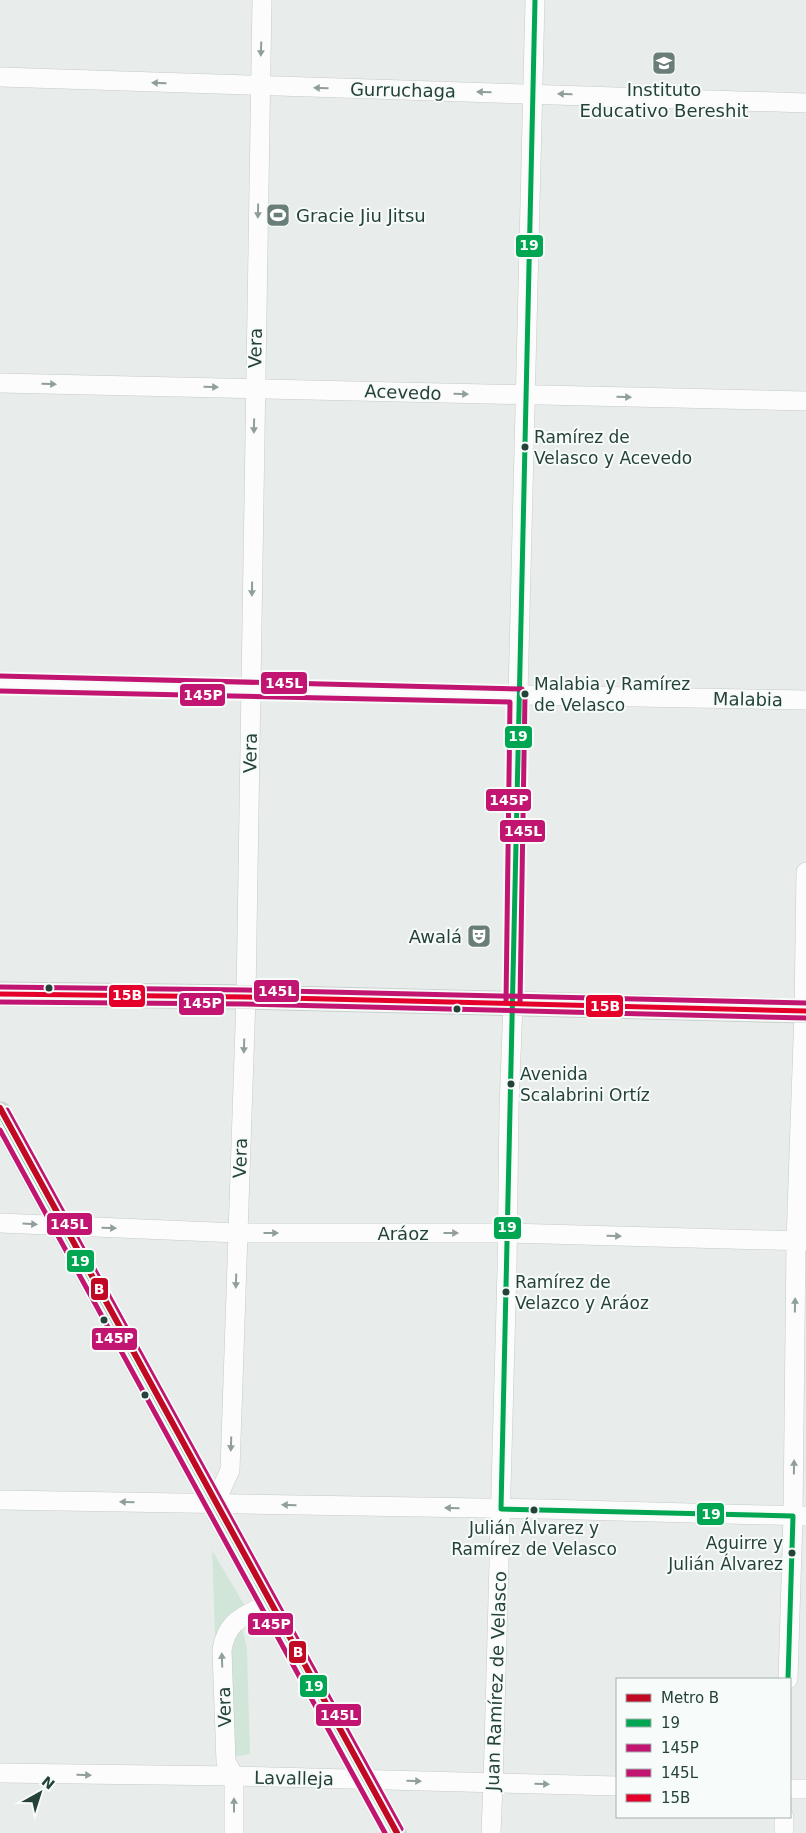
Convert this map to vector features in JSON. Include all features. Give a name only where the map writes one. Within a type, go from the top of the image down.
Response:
[{"type":"main road","points":[[0,994],[513,1003],[805,1011]]},
{"type":"main road","points":[[0,1114],[394,1833]]},
{"type":"street","name":"Vera","points":[[214,1503],[230,1470],[246,998],[262,0]]},
{"type":"street","name":"Juan Ramírez de Velasco","points":[[490,1833],[493,1784],[507,1269],[506,1234],[513,1003],[518,695],[535,0]]},
{"type":"street","name":"Gurruchaga","points":[[0,77],[532,93],[806,104]]},
{"type":"street","name":"Acevedo","points":[[0,383],[255,387],[806,401]]},
{"type":"street","name":"Malabia","points":[[0,683],[251,690],[806,700]]},
{"type":"street","points":[[788,1678],[799,1516],[806,872]]},
{"type":"street","name":"Aráoz","points":[[0,1223],[238,1233],[506,1234],[801,1241]]},
{"type":"street","points":[[0,1500],[500,1508],[799,1516]]},
{"type":"street","name":"Vera","points":[[234,1833],[234,1776],[226,1762],[222,1650],[224,1635],[232,1624],[268,1603]]},
{"type":"street","name":"Lavalleja","points":[[0,1773],[234,1776],[616,1786]]},
{"type":"street","points":[[791,1789],[806,1789]]},
{"type":"street","points":[[784,1818],[784,1833]]},
{"type":"green space","points":[[212,1550],[246,1608],[230,1618],[215,1636]]},
{"type":"green space","points":[[242,1627],[247,1649],[250,1754],[230,1757],[228,1645]]},
{"type":"metro line","name":"B","points":[[0,1108],[397,1833]]},
{"type":"transit line","name":"19","points":[[535,0],[501,1509],[793,1516],[788,1678]]},
{"type":"transit line","name":"145L","points":[[0,676],[522,689],[525,695],[520,1003]]},
{"type":"transit line","name":"145P","points":[[0,691],[510,702],[506,1003]]},
{"type":"transit line","name":"145L","points":[[0,987],[246,990],[806,1003]]},
{"type":"transit line","name":"15B","points":[[0,994],[246,997],[806,1011]]},
{"type":"transit line","name":"145P","points":[[0,1002],[246,1004],[806,1018]]},
{"type":"transit line","name":"145L","points":[[7,1110],[401,1829]]},
{"type":"transit line","name":"19","points":[[0,1114],[394,1833]]},
{"type":"transit line","name":"145P","points":[[0,1130],[385,1833]]},
{"type":"place","name":"Instituto Educativo Bereshit","points":[[664,63]]},
{"type":"place","name":"Gracie Jiu Jitsu","points":[[278,215]]},
{"type":"place","name":"Ramírez de Velasco y Acevedo","points":[[525,447]]},
{"type":"place","name":"Malabia y Ramírez de Velasco","points":[[525,694]]},
{"type":"place","name":"Awalá","points":[[479,936]]},
{"type":"place","name":"Avenida Scalabrini Ortíz","points":[[511,1084]]},
{"type":"place","name":"Ramírez de Velazco y Aráoz","points":[[506,1292]]},
{"type":"place","name":"Julián Álvarez y Ramírez de Velasco","points":[[534,1510]]},
{"type":"place","name":"Aguirre y Julián Álvarez","points":[[792,1553]]}]
